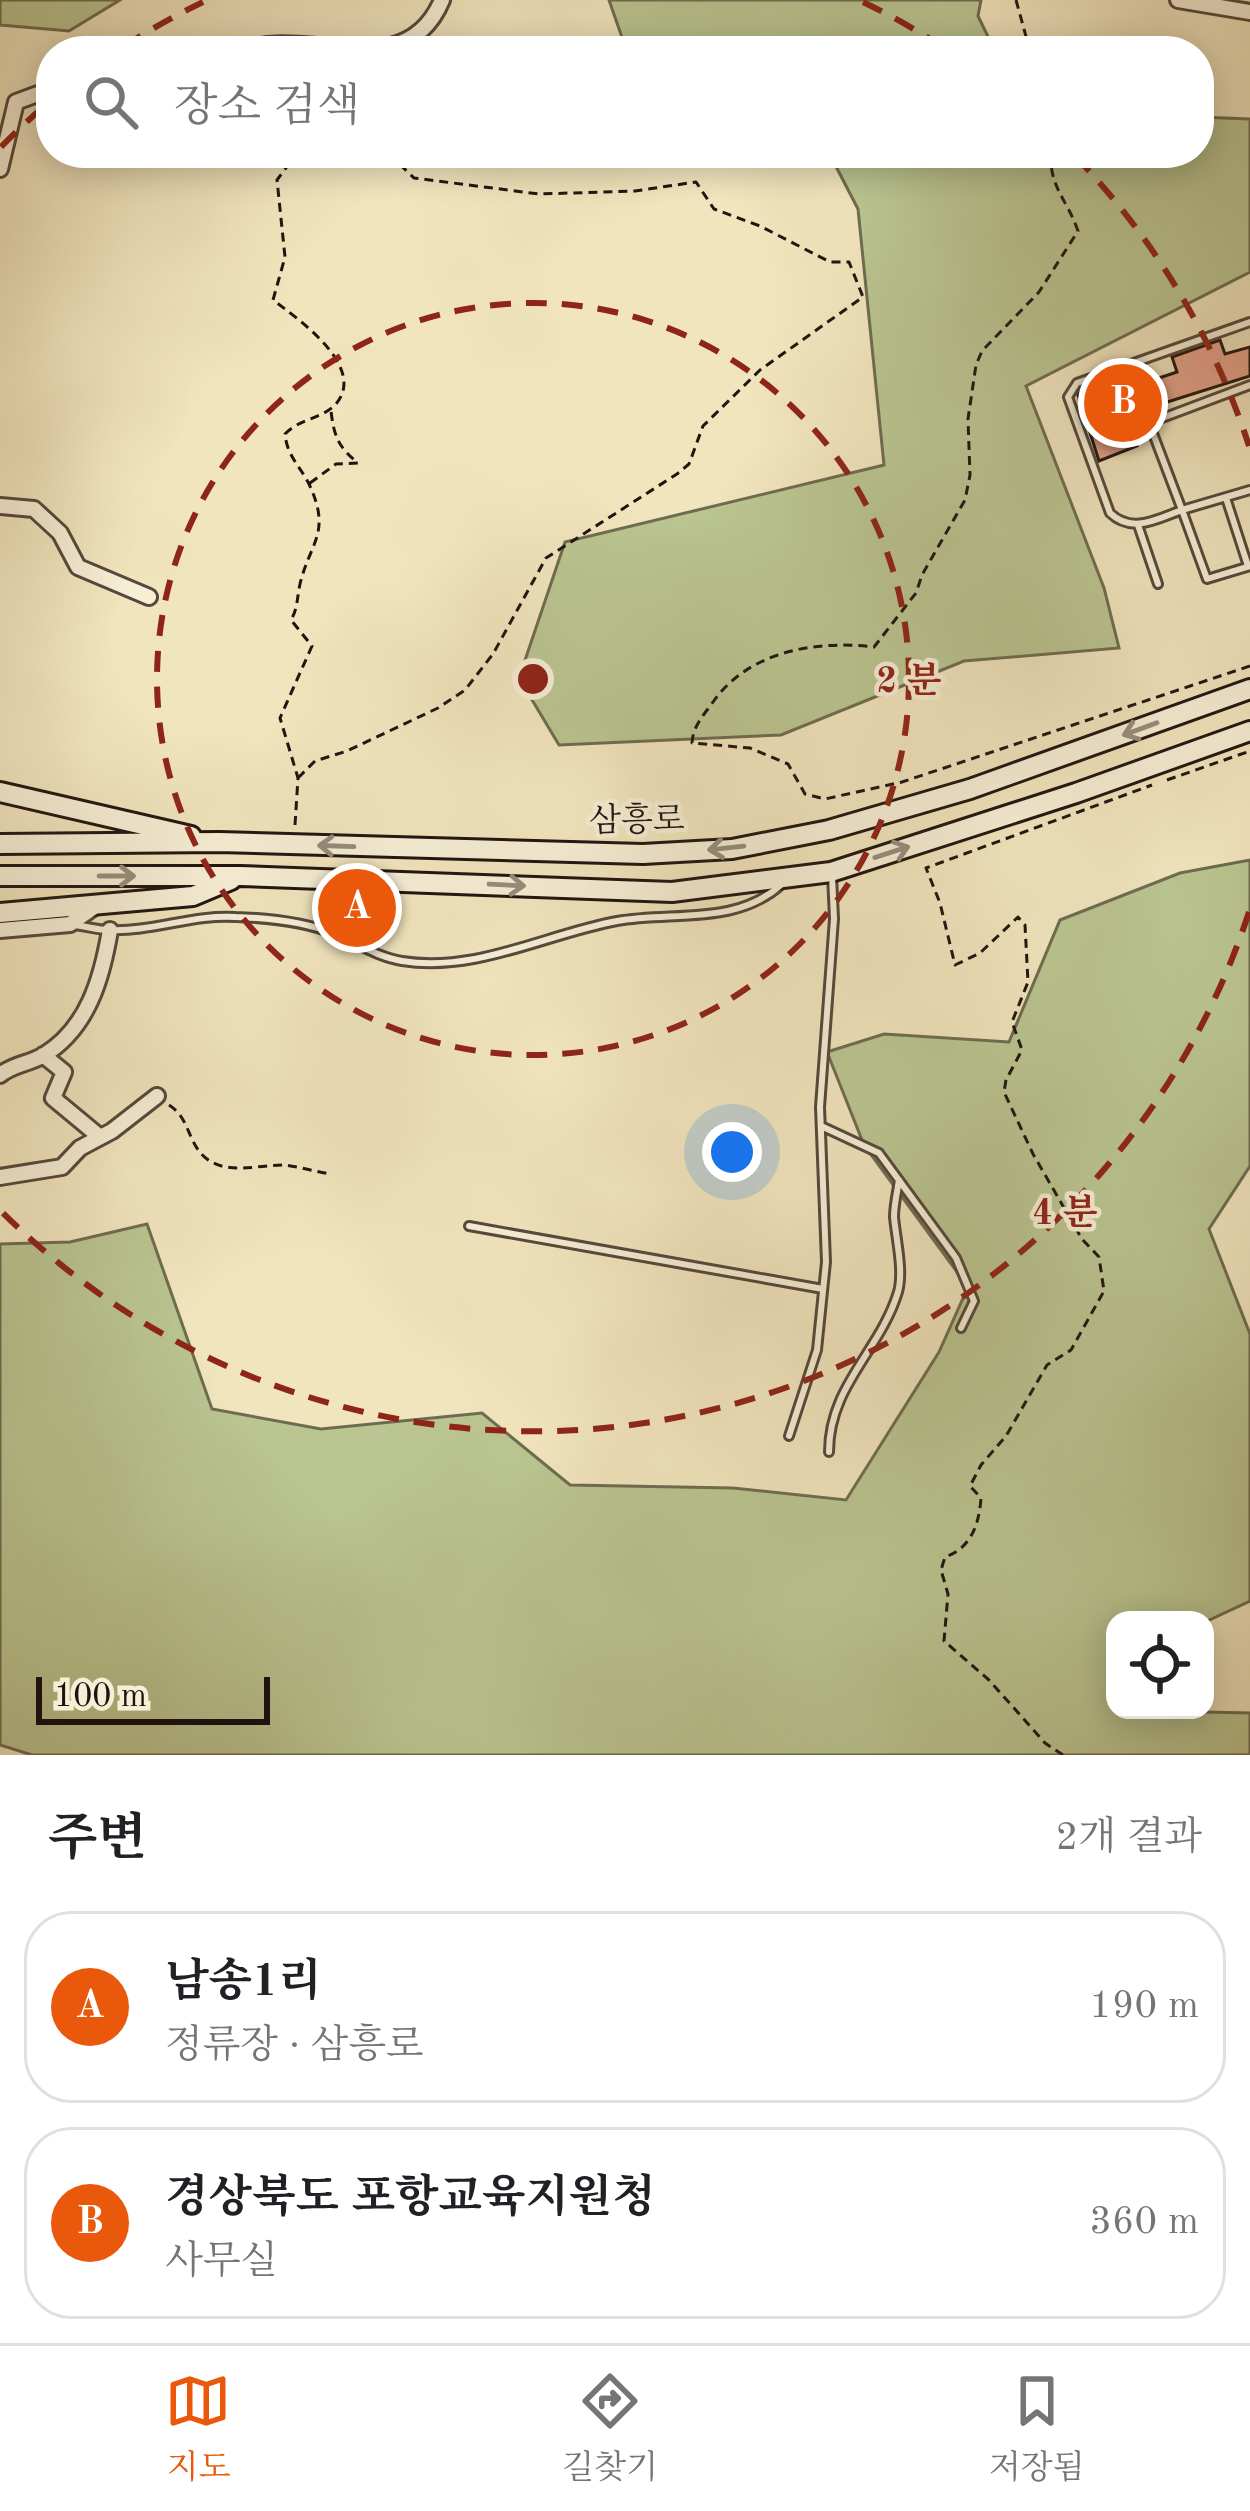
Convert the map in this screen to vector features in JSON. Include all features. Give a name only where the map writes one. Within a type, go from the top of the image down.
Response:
[{"type":"main road","name":"삼흥로","points":[[0,844],[219,842],[575,854],[732,849],[829,830],[970,789],[1250,689]]},
{"type":"main road","name":"삼흥로","points":[[0,876],[240,876],[672,892],[787,879],[831,872],[1250,731]]},
{"type":"main road","points":[[0,792],[219,842]]},
{"type":"main road","points":[[0,914],[193,896],[240,876]]},
{"type":"street","points":[[411,36],[442,0]]},
{"type":"street","points":[[1178,0],[1250,11]]},
{"type":"street","points":[[0,169],[16,102],[36,95]]},
{"type":"street","points":[[0,506],[34,509],[60,533],[79,567],[149,597]]},
{"type":"street","points":[[0,930],[70,924],[102,901]]},
{"type":"street","points":[[0,1075],[43,1055],[78,1023],[99,986],[110,931]]},
{"type":"street","points":[[43,1055],[64,1072],[53,1098],[100,1137]]},
{"type":"street","points":[[0,1177],[62,1167],[80,1148],[157,1096]]},
{"type":"lane","points":[[1250,322],[1077,382],[1068,397],[1110,513],[1121,524],[1138,525],[1250,490]]},
{"type":"lane","points":[[1226,498],[1249,566],[1207,579],[1149,423],[1250,385]]},
{"type":"lane","points":[[1138,525],[1158,584]]},
{"type":"lane","points":[[789,1436],[817,1350],[826,1262],[821,1126],[834,919],[831,872]]},
{"type":"lane","points":[[70,924],[110,931],[228,916],[273,919],[331,932],[404,962],[452,962],[618,921],[711,916],[766,899],[787,879]]},
{"type":"lane","points":[[821,1126],[879,1153],[956,1258],[974,1301],[961,1328]]},
{"type":"lane","points":[[829,1452],[829,1425],[844,1388],[899,1288],[894,1210],[898,1180]]},
{"type":"lane","points":[[469,1226],[823,1289]]},
{"type":"path","points":[[1016,0],[1026,36]]},
{"type":"path","points":[[286,168],[277,180],[284,257],[272,300],[305,321],[332,353],[343,378],[341,397],[331,410],[294,425],[285,434],[286,449],[309,484],[318,512],[319,540],[300,580],[291,620],[312,646],[280,718],[298,778],[294,845]]},
{"type":"path","points":[[298,778],[315,761],[347,751],[465,690],[493,654],[546,558],[677,475],[689,464],[703,426],[760,370],[863,297],[849,262],[830,262],[760,226],[714,209],[696,182],[598,194],[539,194],[414,178],[404,168]]},
{"type":"path","points":[[1050,168],[1078,231],[1039,292],[982,351],[976,364],[965,500],[916,593],[874,647],[820,645],[737,673],[692,730],[692,743],[750,748],[788,764],[805,794],[825,799],[989,755],[1250,666]]},
{"type":"path","points":[[309,484],[336,464],[358,463],[334,436],[331,410]]},
{"type":"path","points":[[1064,1755],[1045,1743],[989,1679],[944,1641],[948,1594],[941,1570],[945,1558],[962,1551],[974,1530],[981,1498],[970,1486],[981,1465],[1006,1436],[1047,1366],[1071,1350],[1104,1291],[1099,1257],[1082,1239],[1033,1154],[1004,1092],[1022,1050],[1012,1022],[1028,982],[1025,925],[1018,917],[980,953],[955,965],[926,868],[1250,752]]},
{"type":"path","points":[[157,1096],[181,1113],[194,1146],[209,1161],[230,1169],[287,1165],[331,1174]]},
{"type":"green space","points":[[0,0],[120,0],[69,31],[0,25]]},
{"type":"green space","points":[[609,0],[981,0],[978,16],[988,36],[622,36]]},
{"type":"green space","points":[[1214,118],[1250,119],[1250,272],[1026,386],[1104,588],[1119,648],[964,661],[781,735],[559,745],[519,678],[565,542],[884,465],[858,209],[837,168],[1214,168]]},
{"type":"green space","points":[[1250,860],[1250,1166],[1209,1229],[1250,1334],[1250,1601],[1214,1618],[1214,1611],[1106,1611],[1106,1719],[1214,1719],[1214,1712],[1250,1713],[1250,1755],[32,1755],[0,1745],[0,1244],[70,1242],[147,1224],[212,1409],[321,1429],[482,1413],[570,1485],[733,1488],[846,1500],[939,1352],[968,1287],[864,1145],[827,1052],[884,1034],[1009,1042],[1060,920],[1180,873]]},
{"type":"building","points":[[1220,340],[1225,354],[1250,347],[1250,376],[1126,415],[1137,446],[1099,461],[1078,395],[1082,389],[1116,377],[1120,391],[1177,372],[1172,357]]},
{"type":"place","name":"경상북도 포항교육지원청","points":[[1123,403]]},
{"type":"place","name":"남송1리","points":[[357,908]]}]
